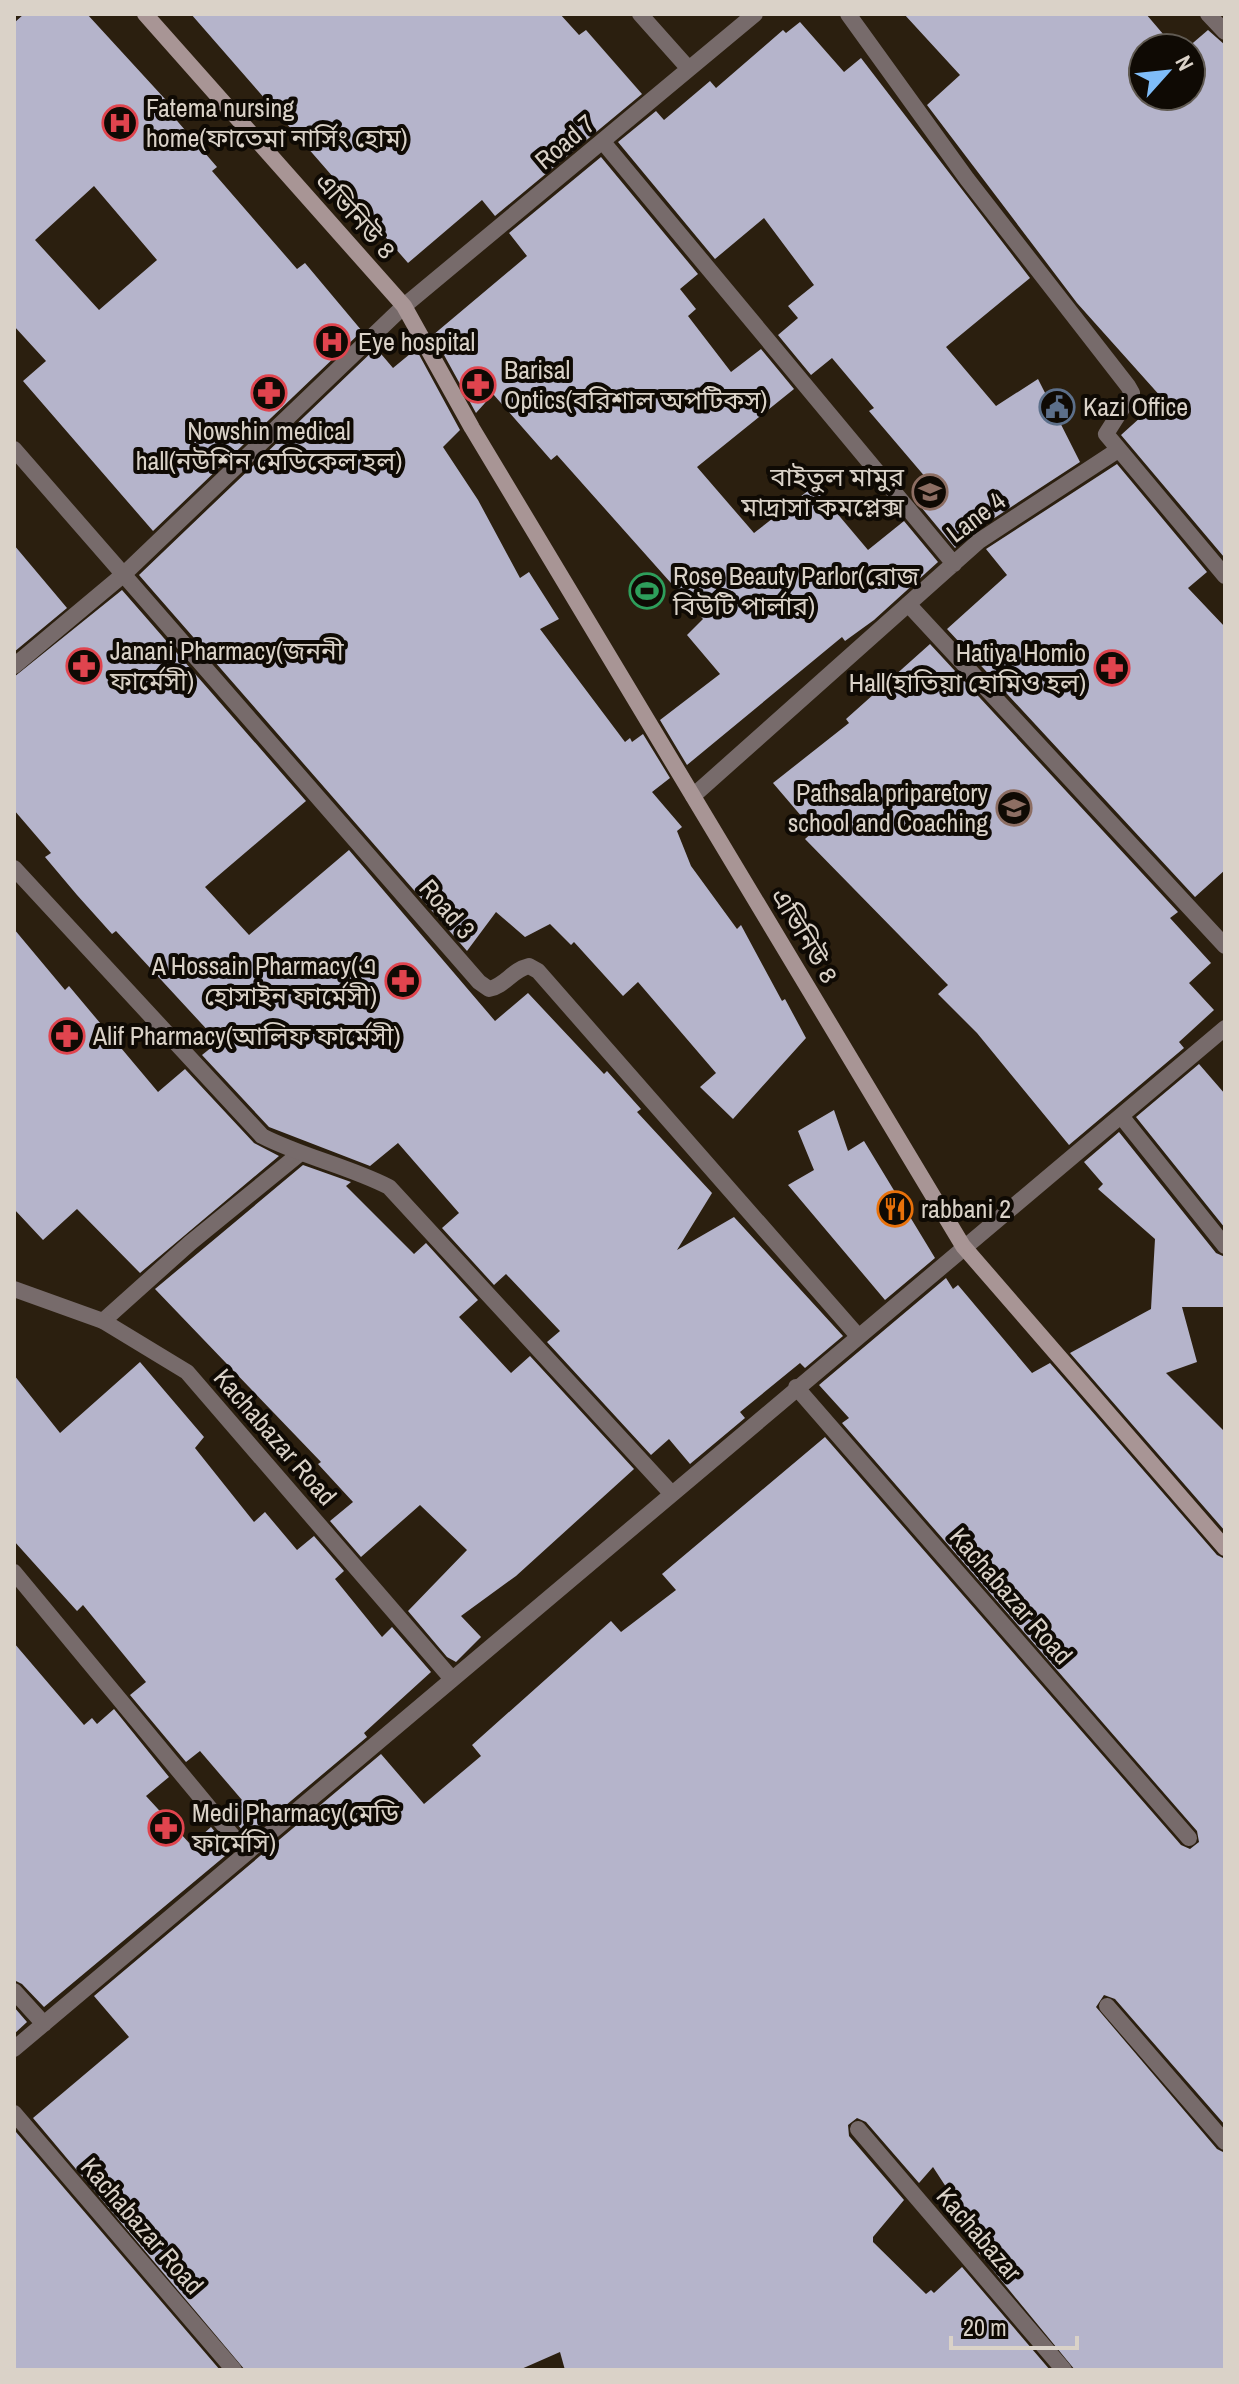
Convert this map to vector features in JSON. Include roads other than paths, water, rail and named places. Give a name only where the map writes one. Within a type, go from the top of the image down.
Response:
[{"type":"street","name":"এভিনিউ ৪","points":[[145,14],[404,306],[472,428],[963,1246],[1225,1548]]},
{"type":"street","points":[[640,14],[689,69]]},
{"type":"street","name":"Road 7","points":[[404,306],[755,14]]},
{"type":"street","points":[[848,14],[967,179],[1132,393],[1106,434],[1225,576]]},
{"type":"street","points":[[1208,14],[1225,32]]},
{"type":"street","points":[[603,142],[954,564]]},
{"type":"street","points":[[14,666],[124,574],[404,306]]},
{"type":"street","name":"Road 3","points":[[14,449],[479,982],[489,989],[497,987],[517,969],[529,966],[538,971],[858,1336]]},
{"type":"street","name":"Lane 4","points":[[693,796],[979,541],[1118,450]]},
{"type":"street","points":[[908,604],[1225,946]]},
{"type":"street","points":[[14,868],[262,1136],[298,1155],[365,1175],[389,1187],[671,1493]]},
{"type":"street","points":[[14,2049],[1225,1028]]},
{"type":"street","points":[[1121,1116],[1225,1246]]},
{"type":"street","points":[[103,1321],[190,1243],[298,1155]]},
{"type":"street","name":"Kachabazar Road","points":[[14,1289],[103,1321],[187,1372],[452,1679]]},
{"type":"street","name":"Kachabazar Road","points":[[796,1387],[1189,1838]]},
{"type":"street","points":[[14,1572],[246,1852]]},
{"type":"street","points":[[14,1991],[44,2024]]},
{"type":"street","points":[[1107,2006],[1225,2142]]},
{"type":"street","name":"Kachabazar Road","points":[[14,2113],[234,2370]]},
{"type":"street","name":"Kachabazar","points":[[858,2129],[1064,2370]]},
{"type":"place","name":"Fatema nursing home(ফাতেমা নার্সিং হোম)","points":[[120,123]]},
{"type":"place","name":"Eye hospital","points":[[332,342]]},
{"type":"place","name":"Barisal Optics(বরিশাল অপটিকস)","points":[[478,385]]},
{"type":"place","name":"Nowshin medical hall(নউশিন মেডিকেল হল)","points":[[269,393]]},
{"type":"place","name":"Kazi Office","points":[[1057,407]]},
{"type":"place","name":"বাইতুল মামুর মাদ্রাসা কমপ্লেক্স","points":[[930,492]]},
{"type":"place","name":"Rose Beauty Parlor(রোজ বিউটি পার্লার)","points":[[647,591]]},
{"type":"place","name":"Janani Pharmacy(জননী ফার্মেসী)","points":[[84,666]]},
{"type":"place","name":"Hatiya Homio Hall(হাতিয়া হোমিও হল)","points":[[1112,668]]},
{"type":"place","name":"Pathsala priparetory school and Coaching","points":[[1014,808]]},
{"type":"place","name":"A Hossain Pharmacy(এ হোসাইন ফার্মেসী)","points":[[403,981]]},
{"type":"place","name":"Alif Pharmacy(আলিফ ফার্মেসী)","points":[[67,1036]]},
{"type":"place","name":"rabbani 2","points":[[895,1209]]},
{"type":"place","name":"Medi Pharmacy(মেডি ফার্মেসি)","points":[[166,1828]]}]
